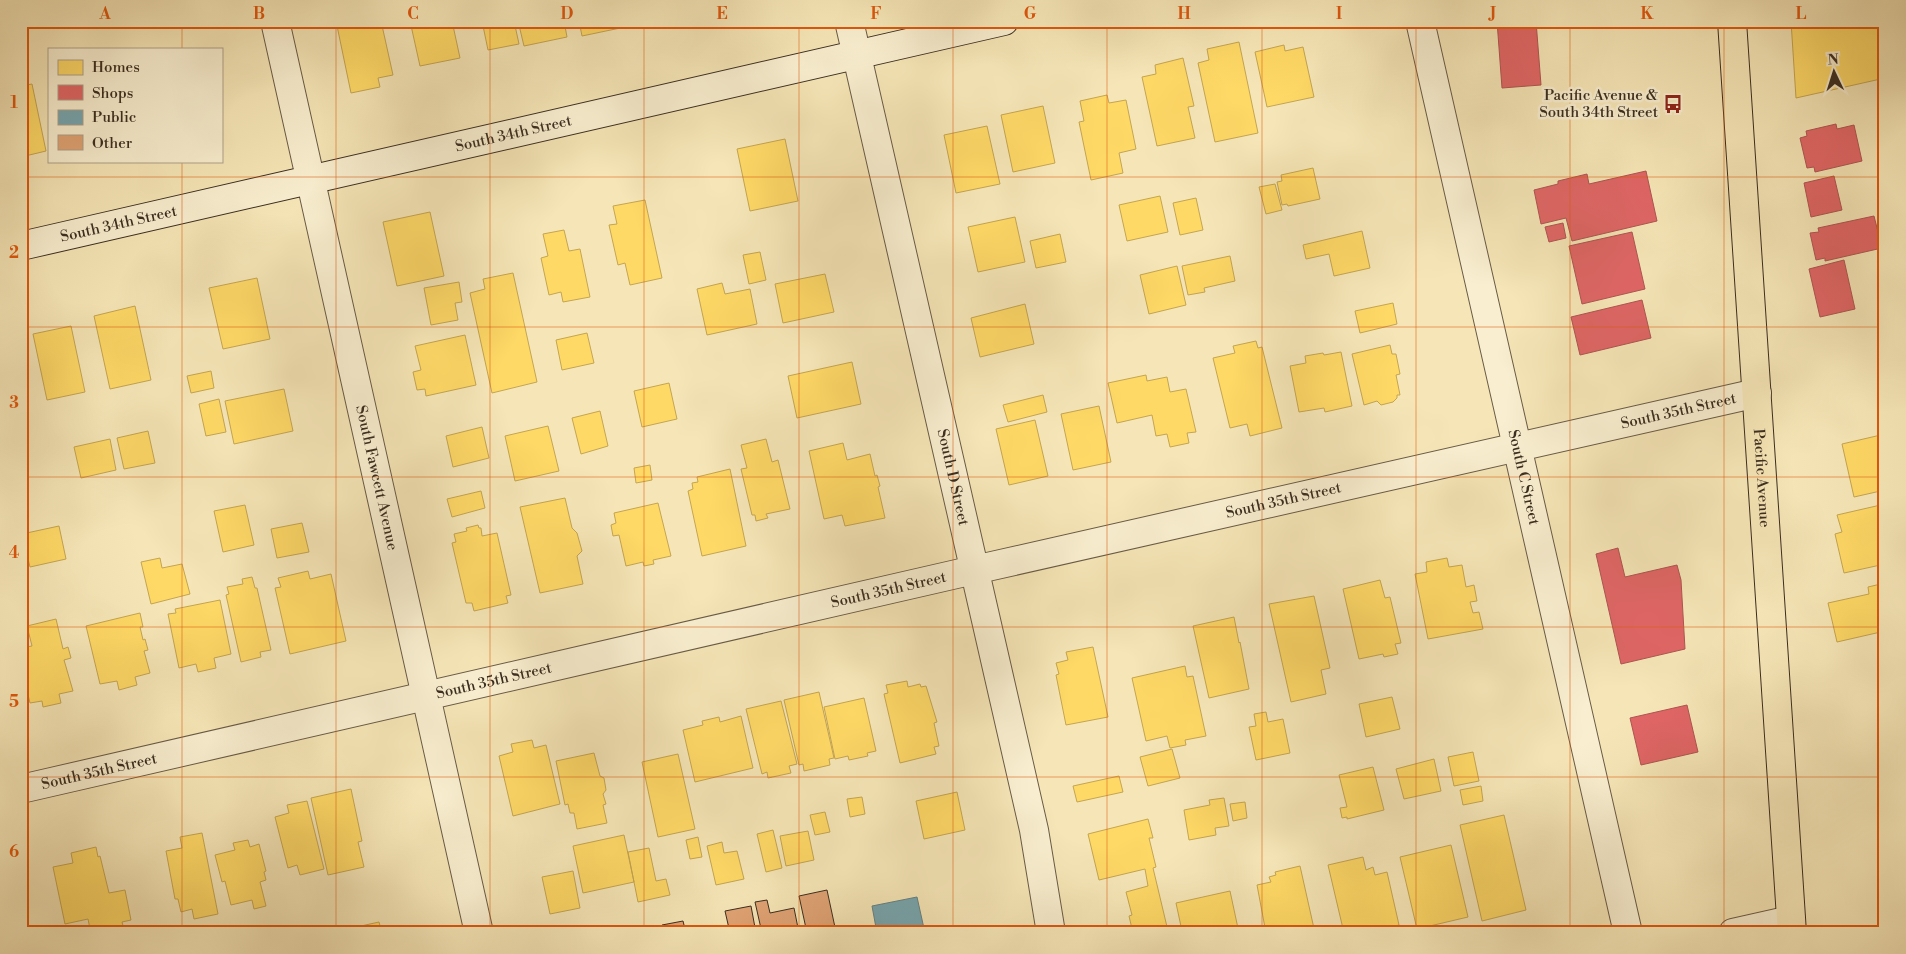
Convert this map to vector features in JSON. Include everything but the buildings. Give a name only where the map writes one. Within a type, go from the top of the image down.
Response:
[{"type":"main road","name":"Pacific Avenue","points":[[1732,21],[1791,927]]},
{"type":"street","name":"South Fawcett Avenue","points":[[275,21],[479,933]]},
{"type":"street","name":"South D Street","points":[[849,21],[1034,830],[1051,933]]},
{"type":"street","name":"South 34th Street","points":[[21,246],[1004,21]]},
{"type":"street","name":"South C Street","points":[[1420,21],[1628,933]]},
{"type":"street","name":"South 35th Street","points":[[21,789],[974,570],[1757,393]]},
{"type":"street","points":[[1733,933],[1791,927]]},
{"type":"place","name":"Pacific Avenue & South 34th Street","points":[[1673,104]]}]
